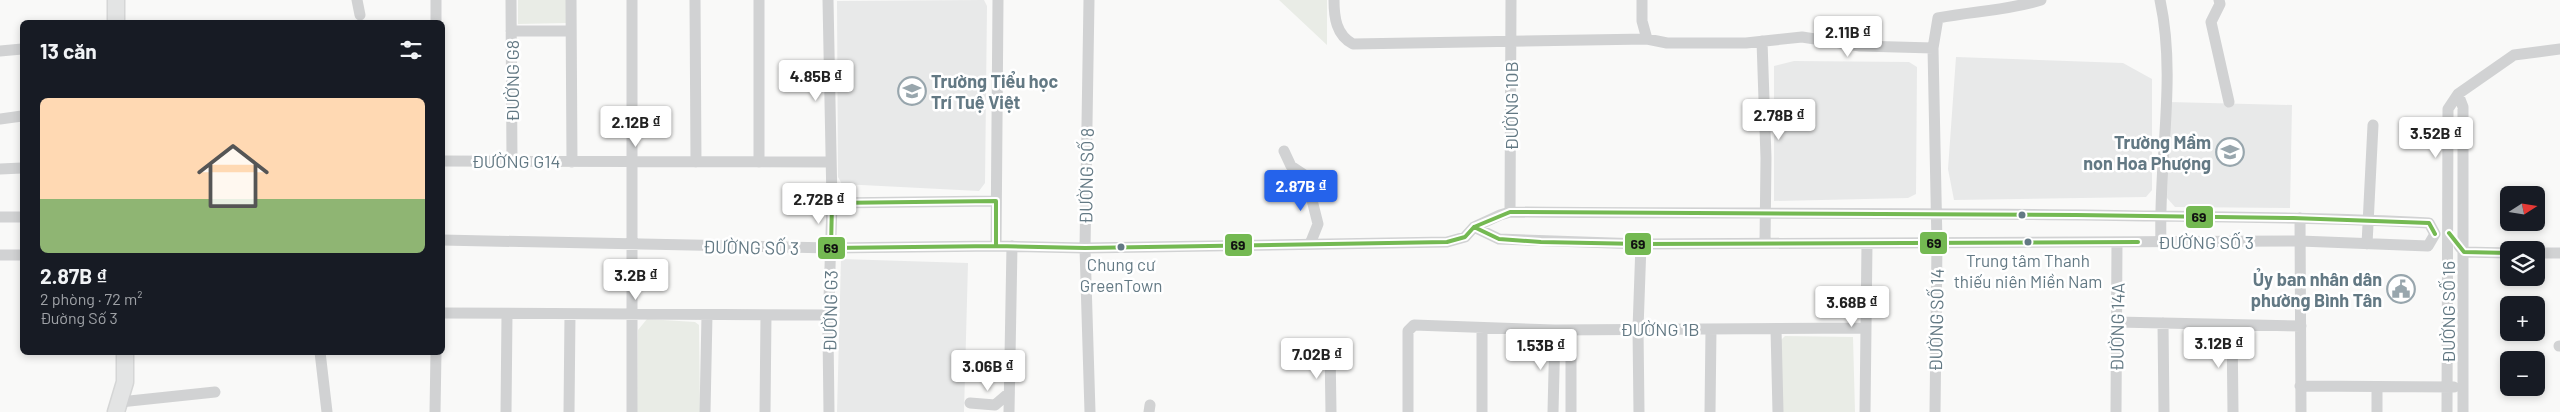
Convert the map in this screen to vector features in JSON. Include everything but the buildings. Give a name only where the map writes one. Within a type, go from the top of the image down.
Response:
[{"type":"street","points":[[116,0],[116,20]]},
{"type":"street","points":[[358,0],[360,15]]},
{"type":"street","points":[[436,0],[436,20]]},
{"type":"street","name":"ĐƯỜNG G8","points":[[511,0],[512,162]]},
{"type":"street","points":[[571,0],[572,162]]},
{"type":"street","points":[[632,0],[632,412]]},
{"type":"street","points":[[695,0],[696,162]]},
{"type":"street","points":[[759,0],[759,162]]},
{"type":"street","name":"ĐƯỜNG G3","points":[[828,0],[832,203],[829,315],[830,412]]},
{"type":"street","points":[[996,246],[998,0]]},
{"type":"street","name":"ĐƯỜNG SỐ 8","points":[[1089,0],[1085,248],[1090,412]]},
{"type":"street","points":[[1334,0],[1338,28],[1345,40],[1353,44],[1647,39],[1667,43],[1762,41],[1802,38],[1860,46],[1934,48]]},
{"type":"street","name":"ĐƯỜNG 10B","points":[[1510,212],[1511,0]]},
{"type":"street","points":[[1642,0],[1642,21],[1647,39]]},
{"type":"street","name":"ĐƯỜNG SỐ 14","points":[[1935,412],[1936,212],[1934,48],[1938,18],[1988,12],[2041,0]]},
{"type":"street","points":[[2160,0],[2165,24],[2169,66],[2160,216],[2161,242]]},
{"type":"street","points":[[2219,0],[2220,4],[2211,22],[2229,102]]},
{"type":"street","points":[[511,31],[571,31]]},
{"type":"street","points":[[1762,41],[1766,140],[1765,242]]},
{"type":"street","points":[[0,51],[20,49]]},
{"type":"street","points":[[2458,94],[2514,55],[2560,49]]},
{"type":"street","name":"ĐƯỜNG SỐ 16","points":[[2458,94],[2463,107],[2463,412]]},
{"type":"street","name":"ĐƯỜNG SỐ 16","points":[[2447,412],[2448,109],[2458,94]]},
{"type":"street","points":[[0,118],[20,116]]},
{"type":"street","points":[[2367,244],[2374,124]]},
{"type":"street","points":[[1284,151],[1291,166],[1306,176],[1318,224],[1310,244]]},
{"type":"street","name":"ĐƯỜNG G14","points":[[445,161],[830,162]]},
{"type":"street","points":[[0,169],[20,168]]},
{"type":"street","points":[[832,203],[996,201]]},
{"type":"street","points":[[2449,202],[2464,201]]},
{"type":"street","name":"ĐƯỜNG SỐ 3","points":[[445,240],[831,248],[1012,246],[1085,248],[1447,242],[1465,238],[1474,227],[1500,214],[1510,212],[1765,214],[1936,212],[2367,219],[2429,222],[2435,234]]},
{"type":"street","points":[[0,217],[20,217]]},
{"type":"street","points":[[2300,218],[2301,412]]},
{"type":"street","name":"ĐƯỜNG SỐ 3","points":[[1474,227],[1499,239],[1541,242],[1641,244],[2300,241],[2428,246],[2435,234]]},
{"type":"street","points":[[2449,233],[2464,252],[2500,253]]},
{"type":"street","name":"ĐƯỜNG SỐ 3","points":[[2435,234],[2449,233]]},
{"type":"street","name":"ĐƯỜNG 14A","points":[[2116,412],[2117,242]]},
{"type":"street","points":[[1639,412],[1638,329],[1641,244]]},
{"type":"street","points":[[1865,412],[1867,244]]},
{"type":"street","points":[[1009,412],[1012,246]]},
{"type":"street","points":[[2545,253],[2560,253]]},
{"type":"street","points":[[0,255],[20,255]]},
{"type":"street","points":[[2448,309],[2463,309]]},
{"type":"street","points":[[445,313],[829,315]]},
{"type":"street","points":[[506,412],[507,314]]},
{"type":"street","points":[[569,412],[570,314]]},
{"type":"street","points":[[704,412],[707,314]]},
{"type":"street","points":[[765,412],[766,315]]},
{"type":"street","points":[[2117,322],[2301,326]]},
{"type":"street","points":[[2164,323],[2164,412]]},
{"type":"street","name":"ĐƯỜNG 1B","points":[[1408,412],[1408,331],[1414,325],[1482,329],[1555,330],[1865,328]]},
{"type":"street","points":[[2232,325],[2233,412]]},
{"type":"street","points":[[1482,329],[1482,412]]},
{"type":"street","points":[[1710,412],[1711,329]]},
{"type":"street","points":[[1776,329],[1778,412]]},
{"type":"street","points":[[1554,412],[1555,330]]},
{"type":"street","points":[[1571,330],[1571,412]]},
{"type":"street","points":[[1330,348],[1331,412]]},
{"type":"street","points":[[125,355],[125,382],[118,407],[216,392]]},
{"type":"street","points":[[320,355],[327,412]]},
{"type":"street","points":[[435,412],[436,355]]},
{"type":"street","points":[[2300,386],[2377,388],[2462,387]]},
{"type":"street","points":[[2377,388],[2377,412]]},
{"type":"street","points":[[970,403],[995,405],[1010,393]]},
{"type":"shaded area","points":[[518,0],[566,0],[566,23],[518,24]]},
{"type":"shaded area","name":"Trường Tiểu học Trí Tuệ Việt","points":[[984,0],[987,6],[985,183],[979,191],[842,184],[838,177],[837,1]]},
{"type":"shaded area","points":[[1279,0],[1327,0],[1327,45]]},
{"type":"shaded area","points":[[1956,57],[2123,63],[2152,79],[2152,190],[2146,197],[1954,200],[1948,169]]},
{"type":"shaded area","points":[[1794,61],[1909,62],[1917,67],[1916,194],[1908,198],[1774,201],[1774,66]]},
{"type":"shaded area","name":"Trường Mầm non Hoa Phượng","points":[[2169,102],[2292,105],[2290,208],[2175,207],[2167,198]]},
{"type":"shaded area","points":[[841,259],[968,263],[964,412],[837,412]]},
{"type":"shaded area","points":[[647,319],[695,322],[699,325],[700,412],[637,412],[638,330]]},
{"type":"shaded area","points":[[1785,336],[1853,337],[1855,412],[1782,412],[1781,340]]},
{"type":"transit line","name":"69","points":[[996,201],[996,246],[831,248],[832,203],[996,201]]},
{"type":"transit line","name":"69","points":[[996,246],[1085,248],[1447,242],[1465,237],[1474,227],[1510,212],[2293,218],[2429,223],[2435,234]]},
{"type":"transit line","name":"69","points":[[1474,227],[1499,239],[1541,242],[1641,244],[2138,242]]},
{"type":"transit line","name":"69","points":[[2449,233],[2464,252],[2500,253]]},
{"type":"place","name":"Trường Tiểu học Trí Tuệ Việt","points":[[912,91]]},
{"type":"place","name":"Trường Mầm non Hoa Phượng","points":[[2230,152]]},
{"type":"place","name":"Trung tâm Thanh thiếu niên Miền Nam","points":[[2028,242]]},
{"type":"place","name":"Chung cư GreenTown","points":[[1121,247]]},
{"type":"place","name":"Ủy ban nhân dân phường Bình Tân","points":[[2401,289]]}]
